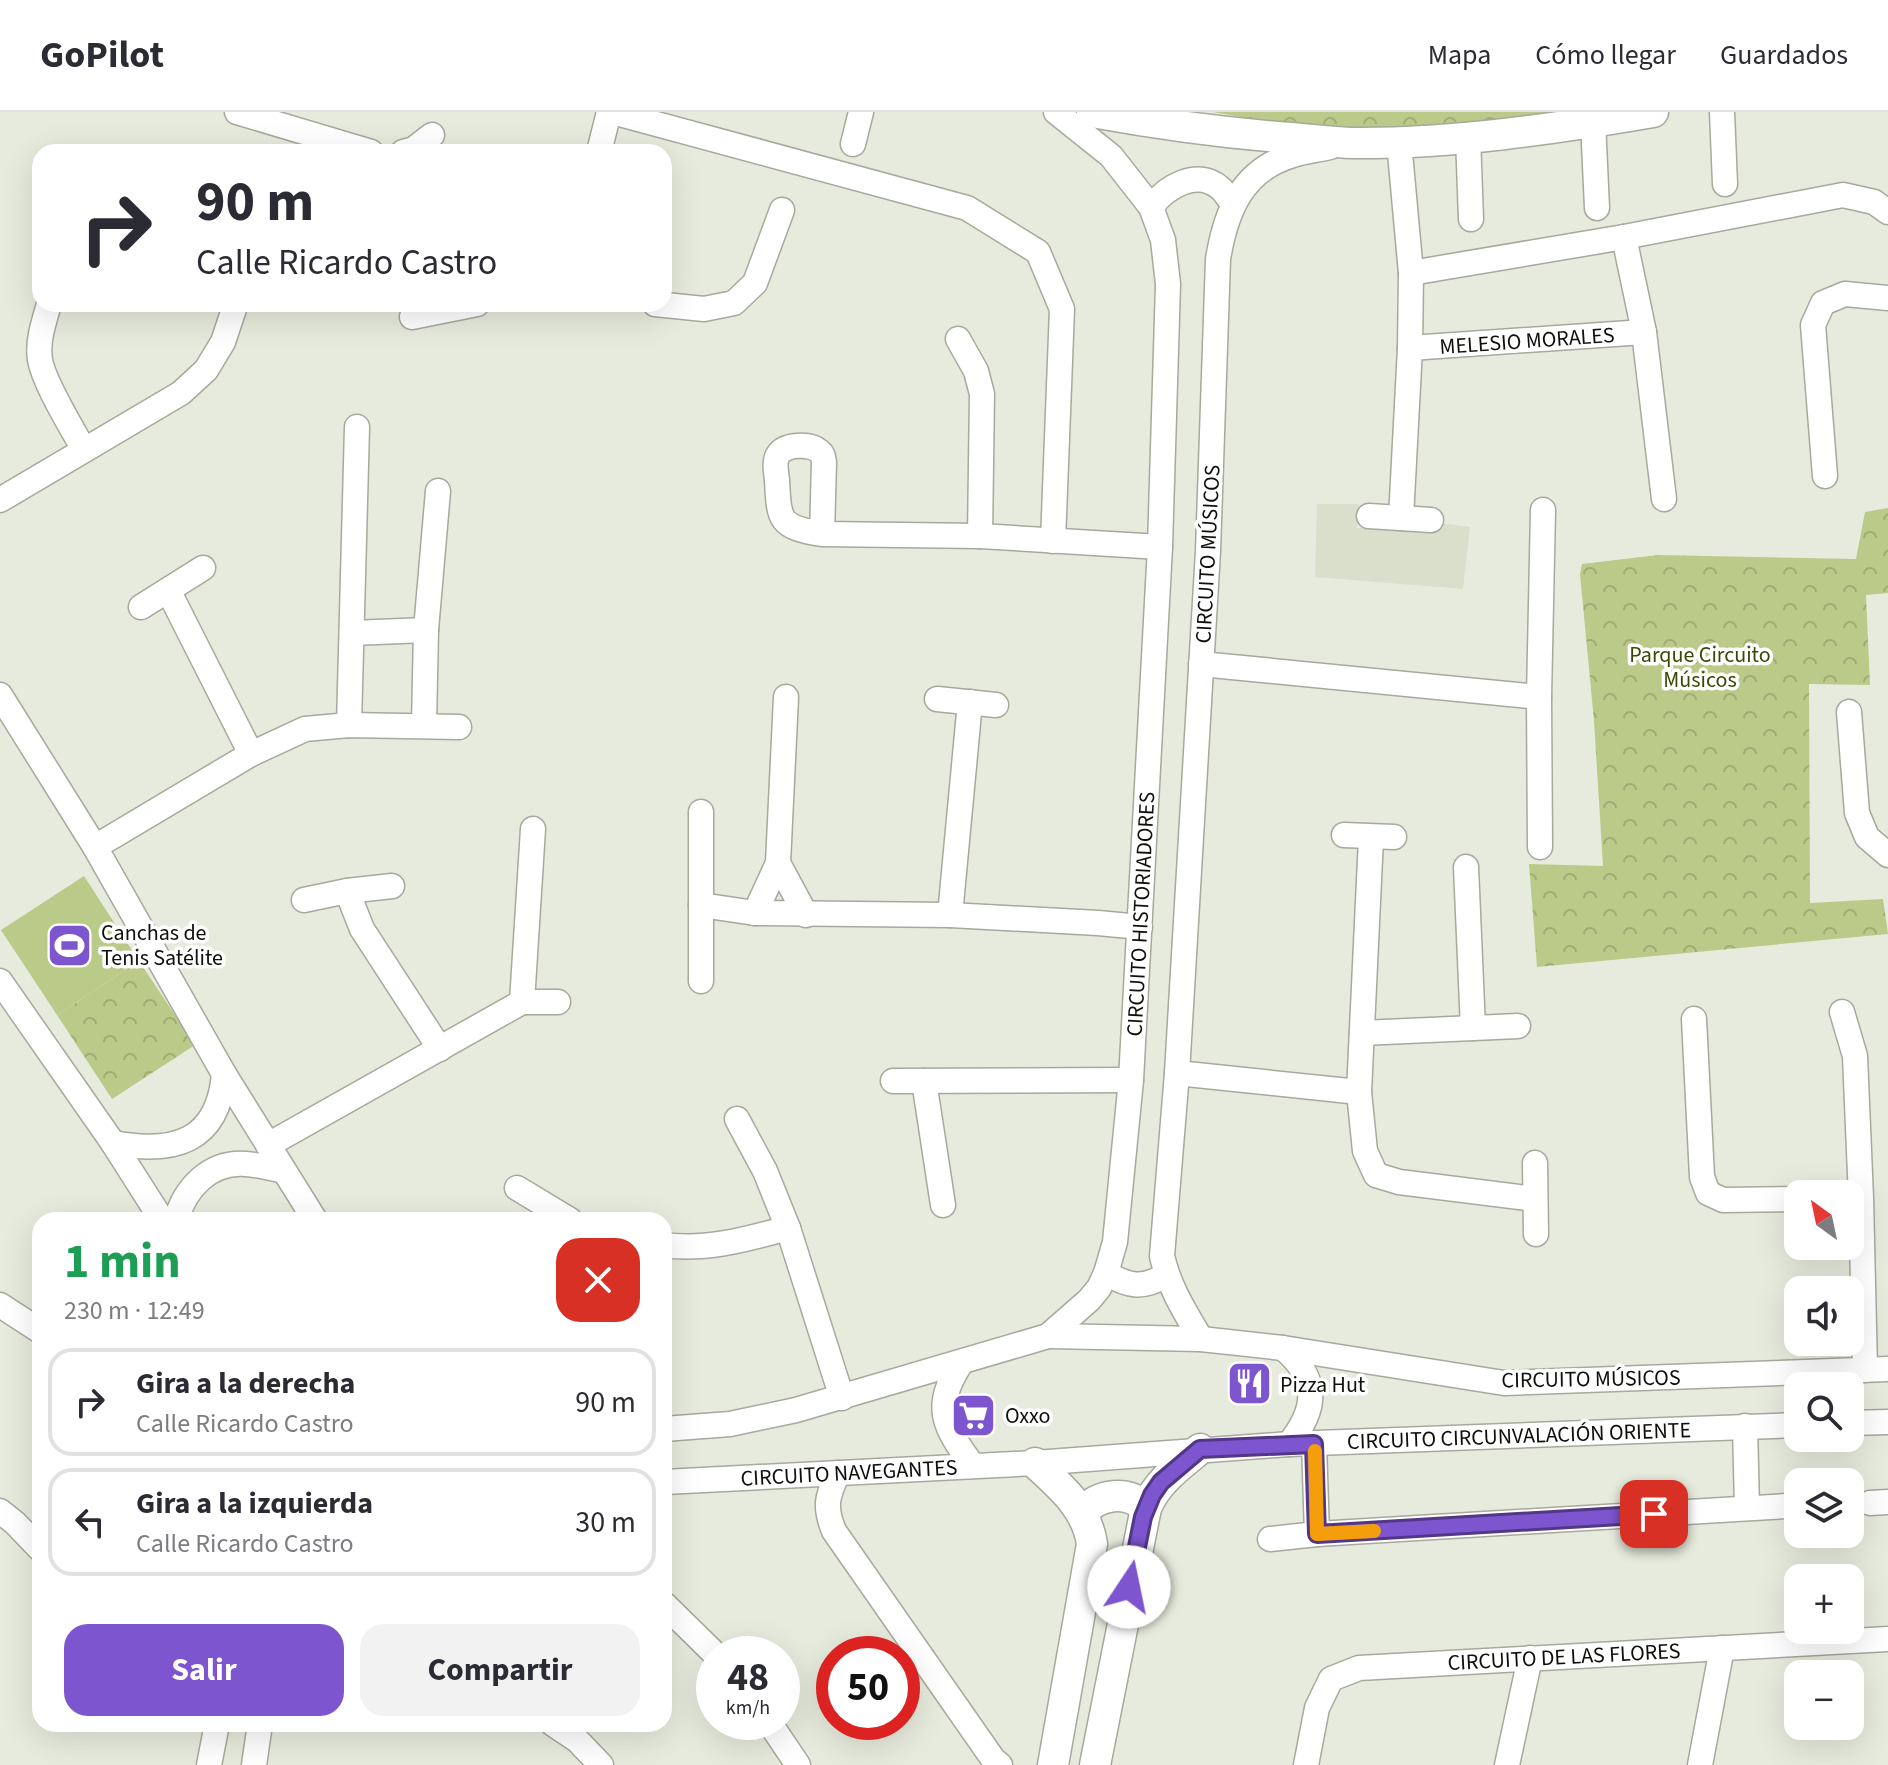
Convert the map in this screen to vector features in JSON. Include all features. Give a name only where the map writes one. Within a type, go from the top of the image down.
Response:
[{"type":"main road","points":[[1092,112],[1158,124],[1350,143]]},
{"type":"main road","name":"CIRCUITO MÚSICOS","points":[[1350,143],[1468,137],[1653,112]]},
{"type":"main road","points":[[1095,1765],[1146,1508],[1161,1482],[1200,1449]]},
{"type":"main road","points":[[1035,1463],[1060,1485],[1082,1513],[1092,1544],[1053,1765]]},
{"type":"main road","points":[[1082,1513],[1095,1501],[1114,1496],[1133,1499],[1146,1508]]},
{"type":"street","points":[[601,144],[610,112],[967,208],[1038,252],[1062,309],[1053,541]]},
{"type":"street","points":[[853,144],[861,112]]},
{"type":"street","name":"CIRCUITO HISTORIADORES","points":[[672,1428],[730,1424],[796,1410],[1048,1336],[1089,1300],[1106,1273],[1115,1242],[1131,1080],[1160,547],[1168,284],[1163,240],[1151,207],[1111,156],[1056,112]]},
{"type":"street","points":[[1722,112],[1725,184]]},
{"type":"street","points":[[250,114],[346,144]]},
{"type":"street","points":[[1572,121],[1597,208]]},
{"type":"street","points":[[420,144],[432,135]]},
{"type":"street","points":[[1468,137],[1471,219]]},
{"type":"street","points":[[1399,142],[1411,273],[1401,518]]},
{"type":"street","name":"CIRCUITO MÚSICOS","points":[[1201,1339],[1176,1298],[1162,1256],[1177,1073],[1208,551],[1218,259],[1223,231],[1233,204],[1246,184],[1268,167],[1291,156],[1350,143]]},
{"type":"street","points":[[1151,207],[1168,189],[1199,179],[1219,188],[1233,204]]},
{"type":"street","points":[[1411,273],[1624,237],[1843,195],[1874,202],[1888,212]]},
{"type":"street","points":[[672,306],[704,309],[734,303],[755,283],[782,210]]},
{"type":"street","name":"MELESIO MORALES","points":[[1624,237],[1644,332],[1664,499]]},
{"type":"street","points":[[1825,476],[1813,325],[1823,303],[1845,294],[1888,297]]},
{"type":"street","points":[[47,312],[41,334],[40,360],[84,450]]},
{"type":"street","points":[[0,500],[181,393],[206,370],[223,342],[233,312]]},
{"type":"street","points":[[412,317],[437,312]]},
{"type":"street","name":"MELESIO MORALES","points":[[1410,348],[1644,332]]},
{"type":"street","points":[[958,339],[976,371],[982,394],[980,536]]},
{"type":"street","points":[[349,725],[357,427]]},
{"type":"street","points":[[424,725],[426,630],[438,491]]},
{"type":"street","points":[[1540,847],[1543,510]]},
{"type":"street","points":[[1369,516],[1431,520]]},
{"type":"street","points":[[822,534],[980,536],[1160,547]]},
{"type":"street","points":[[141,607],[203,568]]},
{"type":"street","points":[[168,590],[251,754]]},
{"type":"street","points":[[352,633],[426,630]]},
{"type":"street","points":[[1201,664],[1539,697]]},
{"type":"street","points":[[0,695],[95,847],[224,1074],[310,1212]]},
{"type":"street","points":[[755,913],[778,863],[786,697]]},
{"type":"street","points":[[937,699],[996,705]]},
{"type":"street","points":[[950,915],[970,702]]},
{"type":"street","points":[[1849,712],[1857,813],[1867,837],[1886,854]]},
{"type":"street","points":[[95,847],[251,754],[305,729],[349,725],[459,727]]},
{"type":"street","points":[[701,812],[701,981]]},
{"type":"street","points":[[522,1002],[533,829]]},
{"type":"street","points":[[1344,835],[1383,838],[1362,1033],[1359,1092],[1365,1151],[1376,1175],[1399,1182],[1535,1199]]},
{"type":"street","points":[[778,863],[806,915]]},
{"type":"street","points":[[1466,867],[1473,1028]]},
{"type":"street","points":[[304,900],[392,886]]},
{"type":"street","points":[[347,891],[362,929],[440,1049]]},
{"type":"street","points":[[701,905],[755,913],[950,915],[1140,927]]},
{"type":"street","points":[[0,981],[113,1143],[157,1212]]},
{"type":"street","points":[[268,1145],[522,1002],[558,1002]]},
{"type":"street","points":[[1842,1012],[1855,1056],[1856,1180]]},
{"type":"street","points":[[1694,1019],[1702,1177],[1708,1193],[1723,1200],[1784,1199]]},
{"type":"street","points":[[1362,1033],[1518,1026]]},
{"type":"street","points":[[1177,1073],[1359,1092]]},
{"type":"street","points":[[113,1143],[160,1148],[187,1140],[213,1114],[223,1088],[224,1074]]},
{"type":"street","points":[[893,1081],[1131,1080]]},
{"type":"street","points":[[924,1081],[943,1205]]},
{"type":"street","points":[[737,1119],[765,1171],[788,1228],[842,1398]]},
{"type":"street","points":[[179,1212],[186,1195],[210,1171],[243,1163],[284,1171]]},
{"type":"street","points":[[1535,1163],[1536,1234]]},
{"type":"street","points":[[517,1188],[557,1212]]},
{"type":"street","points":[[672,1246],[732,1244],[788,1228]]},
{"type":"street","points":[[1863,1260],[1876,1370]]},
{"type":"street","points":[[1106,1273],[1119,1281],[1141,1285],[1166,1275]]},
{"type":"street","points":[[0,1305],[32,1326]]},
{"type":"street","name":"CIRCUITO MÚSICOS","points":[[1048,1336],[1201,1339],[1283,1348],[1504,1383],[1876,1370]]},
{"type":"street","points":[[1283,1348],[1301,1367],[1310,1390],[1309,1413],[1289,1444]]},
{"type":"street","points":[[961,1363],[946,1391],[944,1417],[956,1443],[973,1466]]},
{"type":"street","points":[[1864,1423],[1888,1422]]},
{"type":"street","name":"CIRCUITO CIRCUNVALACIÓN ORIENTE","points":[[1200,1449],[1784,1425]]},
{"type":"street","points":[[1745,1426],[1747,1508]]},
{"type":"street","points":[[1314,1444],[1317,1534]]},
{"type":"street","name":"CIRCUITO NAVEGANTES","points":[[672,1482],[1035,1463],[1200,1449]]},
{"type":"street","points":[[838,1473],[827,1503],[828,1518],[834,1531],[1000,1765]]},
{"type":"street","points":[[1270,1539],[1784,1506]]},
{"type":"street","points":[[0,1511],[32,1541]]},
{"type":"street","points":[[672,1612],[697,1636]]},
{"type":"street","name":"CIRCUITO DE LAS FLORES","points":[[1306,1765],[1317,1708],[1331,1679],[1359,1668],[1888,1639]]},
{"type":"street","points":[[1700,1765],[1722,1648]]},
{"type":"street","points":[[1507,1765],[1530,1658]]},
{"type":"street","points":[[209,1765],[215,1732]]},
{"type":"street","points":[[254,1765],[259,1732]]},
{"type":"street","points":[[565,1732],[601,1765]]},
{"type":"street","points":[[781,1740],[798,1765]]},
{"type":"shaded area","points":[[1317,504],[1359,504],[1357,528],[1428,530],[1431,522],[1470,527],[1463,589],[1315,577]]},
{"type":"green space","points":[[1213,112],[1632,112],[1339,135]]},
{"type":"green space","name":"Parque Circuito Músicos","points":[[1888,508],[1888,593],[1866,595],[1870,685],[1809,684],[1810,903],[1883,899],[1888,934],[1537,967],[1529,864],[1603,866],[1594,721],[1580,574],[1582,564],[1658,555],[1856,559],[1865,512]]},
{"type":"green space","name":"Canchas de Tenis Satélite","points":[[84,876],[139,961],[57,1015],[1,930]]},
{"type":"green space","points":[[139,961],[195,1045],[112,1099],[57,1015]]},
{"type":"slow traffic","points":[[1315,1451],[1317,1534],[1374,1531]]},
{"type":"place","name":"Canchas de Tenis Satélite","points":[[70,945]]},
{"type":"place","name":"Pizza Hut","points":[[1249,1384]]},
{"type":"place","name":"Oxxo","points":[[974,1415]]},
{"type":"route","points":[[1129,1587],[1143,1517],[1152,1495],[1161,1482],[1200,1449],[1314,1444],[1317,1534],[1654,1514]]}]
